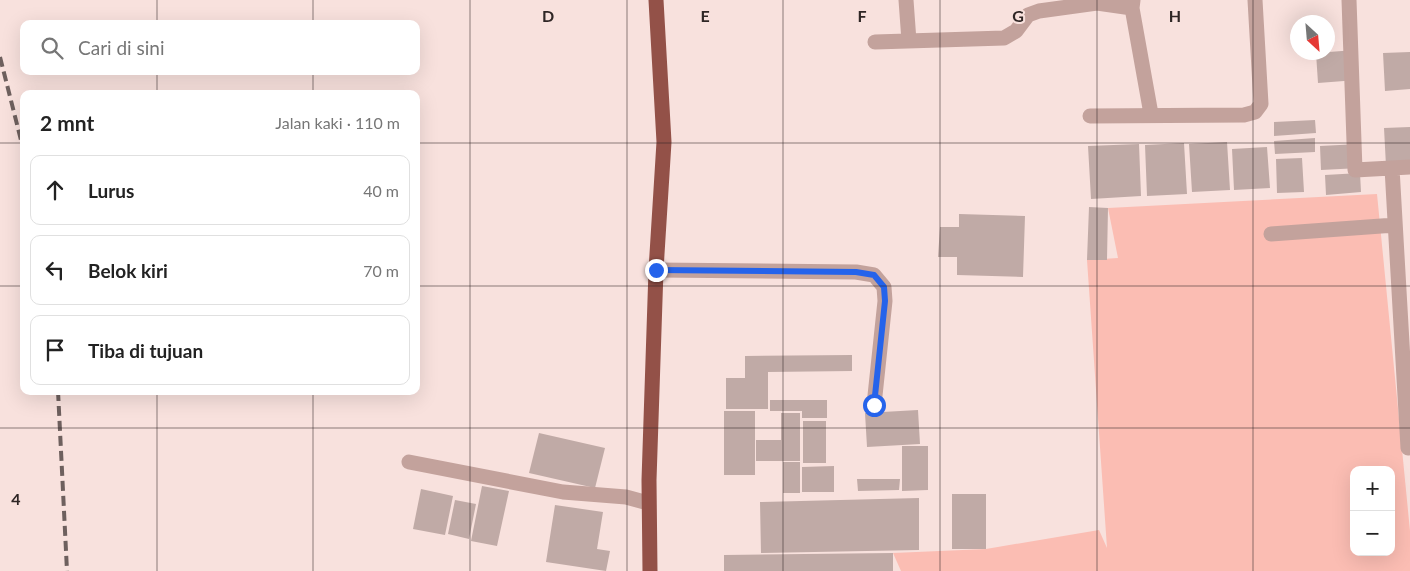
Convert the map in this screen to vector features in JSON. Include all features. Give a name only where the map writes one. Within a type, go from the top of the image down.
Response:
[{"type":"highway","points":[[650,571],[648,503],[656,270],[664,142],[656,0]]},
{"type":"street","points":[[906,0],[909,41]]},
{"type":"street","points":[[1090,116],[1152,114],[1244,115],[1255,112],[1261,104],[1254,0]]},
{"type":"street","points":[[1349,0],[1355,170],[1410,167]]},
{"type":"street","points":[[875,42],[1004,38],[1016,31],[1028,15],[1039,11],[1097,3],[1132,4],[1152,114]]},
{"type":"street","points":[[1392,168],[1395,225],[1406,335],[1408,448]]},
{"type":"street","points":[[1271,234],[1395,225]]},
{"type":"street","points":[[656,270],[846,272],[874,275],[884,287],[885,301],[874,405]]},
{"type":"street","points":[[409,462],[563,492],[626,497],[648,503]]},
{"type":"shaded area","points":[[1377,194],[1410,531],[1410,571],[901,571],[893,553],[986,549],[1099,530],[1107,548],[1087,260],[1118,258],[1108,208]]},
{"type":"building","points":[[1355,50],[1357,80],[1318,83],[1316,60],[1335,60],[1335,52]]},
{"type":"building","points":[[1410,52],[1410,89],[1385,91],[1383,53]]},
{"type":"building","points":[[1315,120],[1316,133],[1274,136],[1274,122]]},
{"type":"building","points":[[1410,127],[1410,165],[1386,166],[1384,128]]},
{"type":"building","points":[[1315,138],[1315,152],[1275,154],[1274,141]]},
{"type":"building","points":[[1227,142],[1230,190],[1192,192],[1189,144]]},
{"type":"building","points":[[1184,143],[1187,194],[1147,196],[1145,145]]},
{"type":"building","points":[[1139,144],[1141,196],[1091,199],[1088,146]]},
{"type":"building","points":[[1359,144],[1360,168],[1321,170],[1320,146]]},
{"type":"building","points":[[1267,147],[1270,188],[1234,190],[1232,149]]},
{"type":"building","points":[[1302,158],[1304,192],[1277,193],[1276,159]]},
{"type":"building","points":[[1360,173],[1361,192],[1326,195],[1325,175]]},
{"type":"building","points":[[1089,207],[1108,208],[1107,260],[1087,260]]},
{"type":"building","points":[[959,214],[1025,216],[1023,277],[957,275],[957,257],[938,257],[940,227],[959,227]]},
{"type":"building","points":[[852,355],[852,371],[768,372],[768,409],[726,409],[726,378],[745,378],[745,356]]},
{"type":"building","points":[[770,400],[827,400],[827,418],[802,418],[802,411],[770,411]]},
{"type":"building","points":[[918,410],[920,444],[867,447],[865,413]]},
{"type":"building","points":[[724,411],[755,411],[755,475],[724,475]]},
{"type":"building","points":[[781,413],[800,413],[800,461],[756,461],[756,440],[781,440]]},
{"type":"building","points":[[803,421],[826,421],[826,463],[803,463]]},
{"type":"building","points":[[539,433],[605,448],[595,488],[529,473]]},
{"type":"building","points":[[902,446],[928,446],[928,490],[902,491]]},
{"type":"building","points":[[783,462],[800,462],[800,493],[783,493]]},
{"type":"building","points":[[834,466],[834,492],[802,492],[802,467]]},
{"type":"building","points":[[857,479],[900,479],[899,490],[858,491]]},
{"type":"building","points":[[482,486],[509,491],[497,546],[471,541]]},
{"type":"building","points":[[421,489],[453,496],[445,535],[413,529]]},
{"type":"building","points":[[952,494],[986,494],[986,549],[952,549]]},
{"type":"building","points":[[919,498],[919,550],[761,553],[760,502]]},
{"type":"building","points":[[455,500],[476,504],[469,539],[448,534]]},
{"type":"building","points":[[555,505],[603,512],[597,549],[610,551],[606,571],[546,562]]},
{"type":"building","points":[[893,553],[893,571],[724,571],[724,555]]},
{"type":"railway","points":[[0,57],[20,136]]},
{"type":"railway","points":[[58,395],[67,571]]},
{"type":"route","points":[[656,270],[856,272],[874,275],[880,279],[884,287],[885,301],[882,342],[876,369],[874,405]]}]
